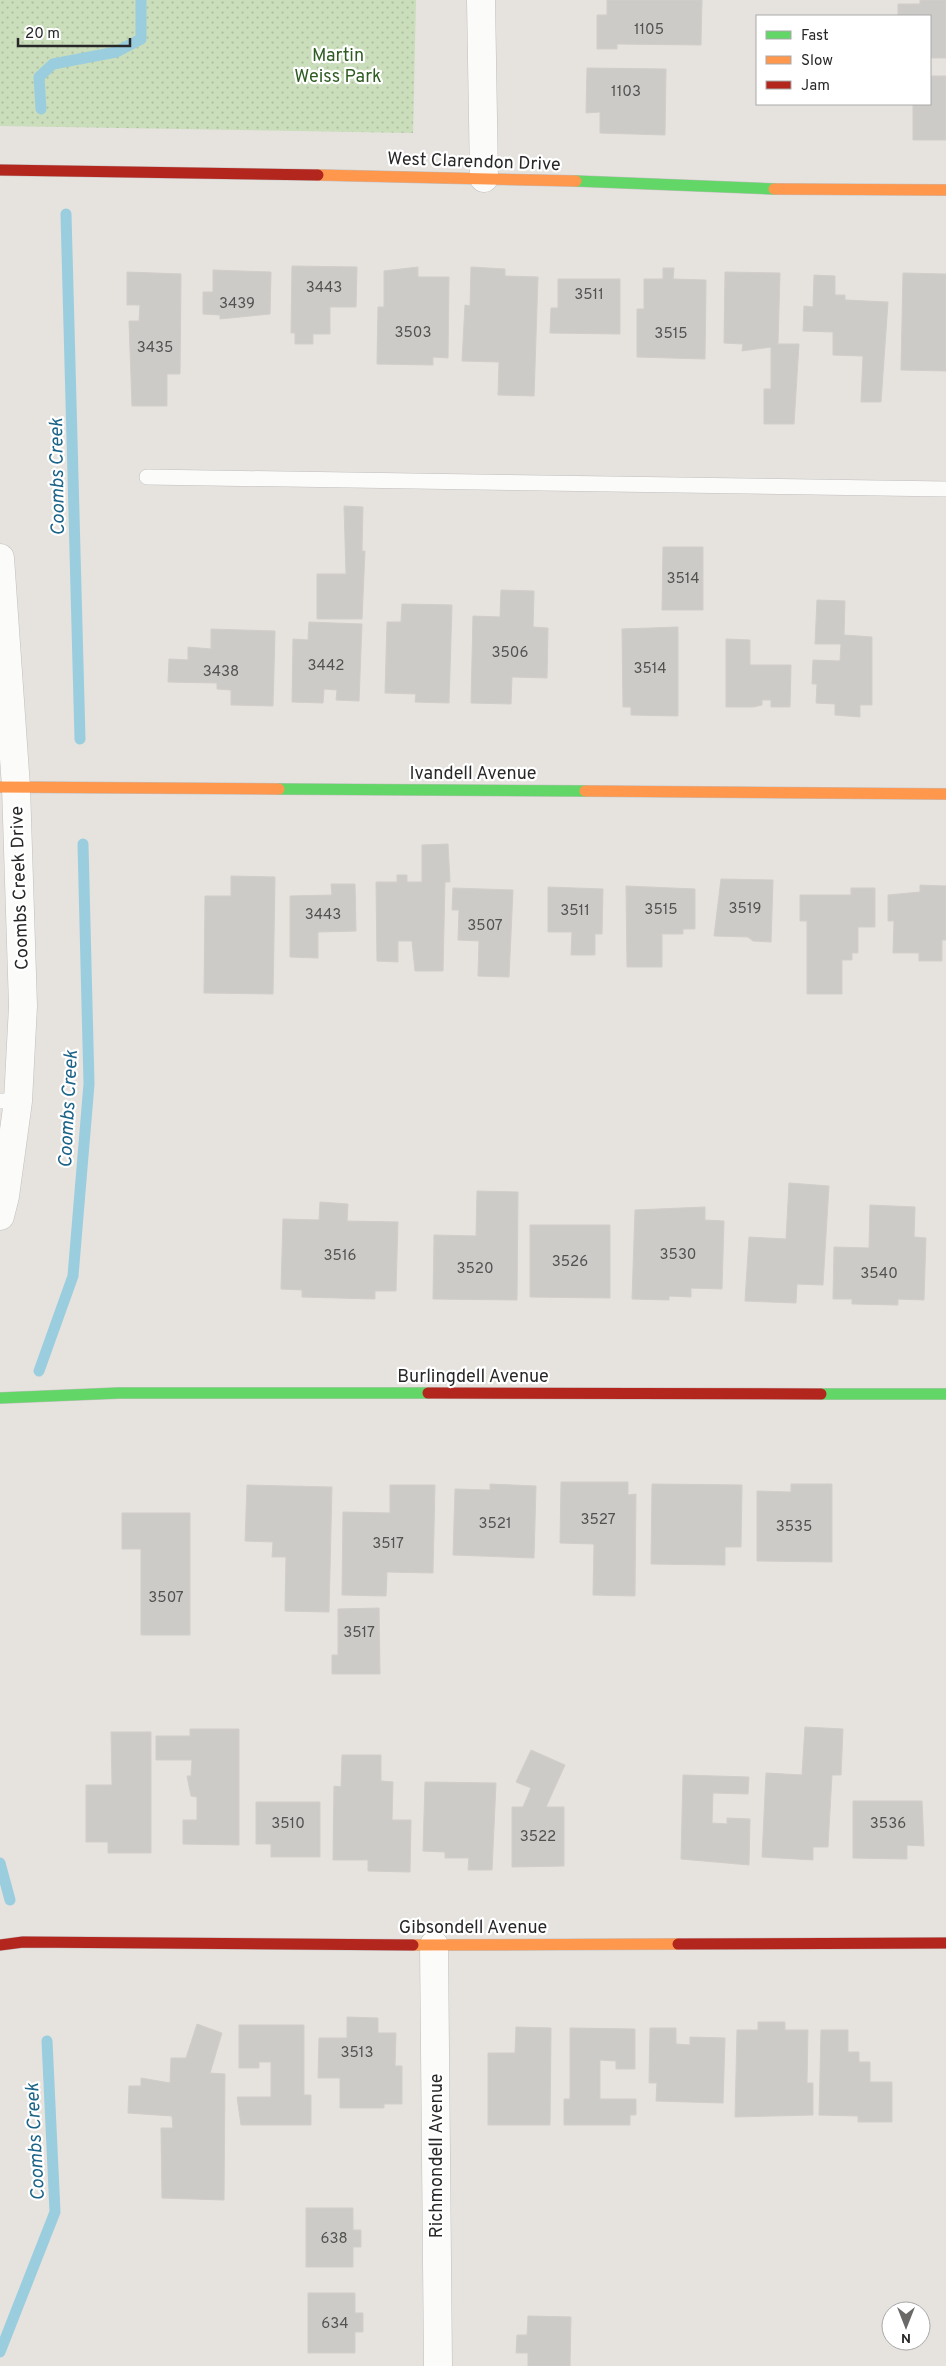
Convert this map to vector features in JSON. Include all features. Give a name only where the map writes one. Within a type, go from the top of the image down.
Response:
[{"type":"street","points":[[481,0],[484,178]]},
{"type":"street","name":"West Clarendon Drive","points":[[0,170],[484,178],[774,189],[946,190]]},
{"type":"street","name":"Coombs Creek Drive","points":[[0,558],[8,787],[24,1006],[9,1101],[6,1196],[0,1216]]},
{"type":"street","name":"Ivandell Avenue","points":[[8,787],[946,794]]},
{"type":"street","name":"Burlingdell Avenue","points":[[0,1398],[119,1393],[946,1394]]},
{"type":"street","name":"Gibsondell Avenue","points":[[0,1945],[24,1942],[434,1945],[946,1943]]},
{"type":"street","name":"Richmondell Avenue","points":[[434,1945],[438,2366]]},
{"type":"lane","points":[[146,477],[946,489]]},
{"type":"green space","name":"Martin Weiss Park","points":[[0,0],[416,0],[413,133],[0,126]]},
{"type":"building","points":[[607,0],[702,0],[701,45],[617,44],[617,49],[597,49],[597,15],[607,15]]},
{"type":"building","points":[[920,0],[946,0],[946,58],[931,58],[931,15],[898,15],[898,4],[920,4]]},
{"type":"building","points":[[587,68],[666,69],[665,135],[600,133],[600,112],[586,113]]},
{"type":"building","points":[[931,76],[946,76],[946,140],[913,140],[913,105],[931,105]]},
{"type":"building","points":[[292,266],[357,267],[356,307],[330,307],[330,334],[313,334],[313,344],[295,344],[295,333],[291,333]]},
{"type":"building","points":[[418,267],[418,277],[449,277],[448,358],[433,357],[433,365],[377,364],[378,307],[384,307],[384,271]]},
{"type":"building","points":[[471,267],[505,269],[505,276],[538,277],[534,396],[498,395],[499,362],[462,361],[465,305],[470,306]]},
{"type":"building","points":[[663,268],[674,268],[673,279],[706,280],[705,359],[637,357],[637,309],[644,309],[644,279],[663,279]]},
{"type":"building","points":[[213,270],[271,272],[270,314],[220,319],[220,315],[203,314],[203,292],[213,292]]},
{"type":"building","points":[[127,272],[181,274],[180,374],[167,374],[167,406],[132,406],[129,321],[139,321],[140,305],[127,305]]},
{"type":"building","points":[[725,272],[780,273],[778,344],[799,344],[794,424],[764,424],[764,389],[771,389],[771,347],[742,351],[743,344],[724,343]]},
{"type":"building","points":[[903,273],[946,274],[946,371],[901,370]]},
{"type":"building","points":[[814,275],[835,276],[835,295],[845,295],[845,300],[888,302],[881,402],[861,402],[863,356],[833,355],[833,332],[803,331],[804,306],[813,307]]},
{"type":"building","points":[[558,279],[620,279],[620,334],[550,333],[551,308],[558,308]]},
{"type":"building","points":[[344,506],[363,507],[362,551],[365,551],[362,619],[317,619],[317,574],[346,574]]},
{"type":"building","points":[[663,547],[703,547],[703,610],[662,610]]},
{"type":"building","points":[[501,590],[534,591],[533,627],[548,628],[547,678],[512,677],[511,704],[471,703],[473,616],[500,617]]},
{"type":"building","points":[[817,600],[845,601],[844,635],[872,637],[872,705],[860,705],[860,717],[835,715],[835,704],[816,703],[817,684],[812,684],[813,660],[840,661],[841,644],[815,644]]},
{"type":"building","points":[[402,604],[452,605],[449,703],[415,702],[416,694],[385,693],[387,622],[401,622]]},
{"type":"building","points":[[309,622],[362,624],[359,701],[336,700],[337,690],[324,689],[323,703],[292,702],[293,639],[308,640]]},
{"type":"building","points":[[678,627],[678,716],[631,715],[631,707],[623,707],[622,629]]},
{"type":"building","points":[[211,629],[275,631],[273,706],[231,705],[231,690],[217,689],[217,683],[168,682],[169,659],[188,660],[188,647],[211,649]]},
{"type":"building","points":[[726,639],[750,640],[750,665],[791,665],[790,707],[771,707],[771,700],[762,700],[762,705],[753,707],[726,707]]},
{"type":"building","points":[[448,844],[450,882],[445,882],[443,971],[415,971],[412,941],[398,941],[398,962],[377,961],[376,882],[397,882],[397,875],[407,875],[407,882],[422,882],[422,845]]},
{"type":"building","points":[[231,876],[275,877],[273,994],[204,993],[205,896],[231,896]]},
{"type":"building","points":[[721,879],[773,880],[771,942],[753,941],[748,937],[714,936]]},
{"type":"building","points":[[331,884],[355,884],[356,931],[318,932],[318,958],[290,957],[290,896],[332,895]]},
{"type":"building","points":[[920,885],[946,886],[946,940],[942,940],[942,961],[919,961],[919,953],[893,953],[894,921],[888,921],[888,895],[920,892]]},
{"type":"building","points":[[626,886],[695,889],[695,929],[683,929],[683,934],[662,934],[662,967],[627,967]]},
{"type":"building","points":[[548,887],[603,889],[602,934],[595,934],[595,955],[571,955],[572,932],[548,932]]},
{"type":"building","points":[[453,888],[513,890],[509,977],[478,976],[479,941],[458,940],[459,910],[452,910]]},
{"type":"building","points":[[851,888],[875,888],[875,927],[858,927],[858,953],[852,953],[852,960],[842,960],[842,994],[807,994],[807,921],[800,921],[800,895],[851,895]]},
{"type":"building","points":[[789,1183],[829,1186],[823,1285],[797,1284],[796,1303],[745,1301],[749,1237],[786,1239]]},
{"type":"building","points":[[477,1191],[518,1192],[517,1300],[433,1299],[434,1235],[476,1236]]},
{"type":"building","points":[[320,1202],[348,1204],[347,1221],[398,1222],[396,1291],[375,1291],[375,1299],[302,1297],[302,1290],[281,1289],[283,1219],[319,1220]]},
{"type":"building","points":[[870,1205],[915,1207],[914,1237],[926,1238],[924,1300],[898,1299],[898,1305],[852,1304],[852,1299],[833,1299],[834,1247],[869,1248]]},
{"type":"building","points":[[705,1207],[705,1220],[724,1221],[722,1289],[691,1288],[691,1297],[669,1296],[669,1300],[632,1299],[635,1210]]},
{"type":"building","points":[[530,1225],[610,1225],[610,1298],[530,1297]]},
{"type":"building","points":[[561,1482],[628,1482],[628,1495],[636,1494],[635,1596],[593,1595],[594,1544],[560,1543]]},
{"type":"building","points":[[490,1484],[536,1486],[534,1558],[453,1555],[455,1489],[490,1490]]},
{"type":"building","points":[[652,1484],[742,1485],[741,1547],[725,1547],[725,1565],[651,1564]]},
{"type":"building","points":[[791,1484],[832,1484],[832,1562],[757,1561],[757,1491],[791,1492]]},
{"type":"building","points":[[247,1485],[332,1487],[329,1612],[285,1611],[286,1557],[272,1557],[273,1542],[245,1541]]},
{"type":"building","points":[[390,1485],[435,1485],[433,1573],[387,1572],[386,1596],[342,1595],[343,1512],[390,1513]]},
{"type":"building","points":[[122,1513],[190,1513],[190,1635],[141,1635],[141,1549],[122,1549]]},
{"type":"building","points":[[379,1608],[380,1674],[332,1674],[332,1655],[338,1655],[338,1609]]},
{"type":"building","points":[[805,1727],[843,1729],[841,1775],[832,1775],[828,1847],[813,1847],[813,1860],[762,1857],[766,1773],[802,1775]]},
{"type":"building","points":[[190,1729],[239,1729],[239,1845],[183,1844],[183,1820],[197,1820],[197,1797],[191,1796],[187,1776],[191,1776],[192,1760],[156,1760],[156,1736],[190,1736]]},
{"type":"building","points":[[111,1732],[151,1732],[151,1853],[108,1853],[108,1842],[86,1842],[86,1785],[112,1785]]},
{"type":"building","points":[[531,1750],[565,1765],[546,1807],[564,1807],[564,1866],[512,1867],[512,1807],[523,1807],[531,1788],[516,1782]]},
{"type":"building","points":[[342,1755],[381,1755],[381,1781],[393,1782],[392,1820],[411,1820],[410,1872],[368,1871],[368,1860],[333,1860],[334,1786],[341,1787]]},
{"type":"building","points":[[683,1775],[749,1777],[748,1794],[713,1793],[712,1823],[727,1824],[727,1818],[750,1819],[749,1865],[681,1859]]},
{"type":"building","points":[[425,1782],[496,1783],[492,1870],[468,1870],[469,1858],[445,1858],[445,1852],[423,1851]]},
{"type":"building","points":[[853,1801],[922,1801],[924,1846],[907,1845],[907,1859],[853,1858]]},
{"type":"building","points":[[256,1802],[320,1802],[320,1857],[271,1857],[271,1844],[256,1844]]},
{"type":"building","points":[[347,2017],[378,2018],[378,2033],[396,2033],[395,2066],[402,2066],[402,2104],[384,2104],[384,2108],[340,2108],[340,2078],[318,2078],[319,2038],[347,2038]]},
{"type":"building","points":[[758,2022],[785,2022],[785,2030],[808,2030],[807,2083],[813,2083],[813,2115],[735,2117],[737,2030],[758,2030]]},
{"type":"building","points":[[197,2024],[222,2033],[210,2073],[225,2074],[224,2200],[162,2198],[161,2128],[173,2128],[172,2116],[128,2113],[129,2086],[141,2086],[141,2078],[170,2083],[171,2058],[186,2058]]},
{"type":"building","points":[[239,2025],[304,2025],[304,2095],[311,2095],[311,2125],[241,2125],[237,2097],[271,2097],[271,2062],[259,2062],[259,2068],[239,2068]]},
{"type":"building","points":[[516,2027],[551,2028],[550,2125],[488,2125],[488,2053],[515,2053]]},
{"type":"building","points":[[570,2028],[635,2029],[635,2069],[616,2069],[616,2061],[600,2060],[600,2099],[636,2099],[636,2115],[630,2115],[630,2125],[564,2125],[564,2099],[570,2099]]},
{"type":"building","points":[[650,2028],[676,2028],[676,2044],[690,2045],[690,2037],[725,2038],[723,2103],[656,2101],[657,2083],[649,2083]]},
{"type":"building","points":[[821,2030],[848,2030],[848,2052],[859,2052],[859,2062],[870,2062],[870,2082],[892,2082],[892,2122],[858,2122],[858,2116],[819,2115]]},
{"type":"building","points":[[306,2208],[353,2208],[353,2230],[361,2230],[361,2247],[353,2247],[353,2267],[306,2267]]},
{"type":"building","points":[[308,2293],[355,2293],[355,2313],[363,2313],[363,2332],[355,2332],[355,2353],[308,2353]]},
{"type":"building","points":[[528,2316],[571,2317],[570,2366],[528,2366],[528,2353],[516,2353],[517,2335],[527,2335]]},
{"type":"waterway","name":"Coombs Creek","points":[[41,109],[39,77],[53,64],[116,52],[141,39],[141,0]]},
{"type":"waterway","name":"Coombs Creek","points":[[66,214],[80,739]]},
{"type":"waterway","name":"Coombs Creek","points":[[39,1371],[73,1276],[89,1084],[83,844]]},
{"type":"waterway","name":"Coombs Creek","points":[[0,1863],[10,1900]]},
{"type":"waterway","name":"Coombs Creek","points":[[0,2352],[55,2212],[47,2041]]},
{"type":"traffic: fast","points":[[576,181],[774,189]]},
{"type":"traffic: fast","points":[[279,789],[585,791]]},
{"type":"traffic: fast","points":[[0,1398],[119,1393],[428,1393]]},
{"type":"traffic: fast","points":[[821,1394],[946,1394]]},
{"type":"traffic: slow","points":[[318,175],[576,181]]},
{"type":"traffic: slow","points":[[774,189],[946,190]]},
{"type":"traffic: slow","points":[[0,787],[279,789]]},
{"type":"traffic: slow","points":[[585,791],[946,794]]},
{"type":"traffic: slow","points":[[413,1945],[678,1944]]},
{"type":"traffic: jam","points":[[0,170],[318,175]]},
{"type":"traffic: jam","points":[[428,1393],[821,1394]]},
{"type":"traffic: jam","points":[[0,1945],[23,1942],[413,1945]]},
{"type":"traffic: jam","points":[[678,1944],[946,1943]]}]
